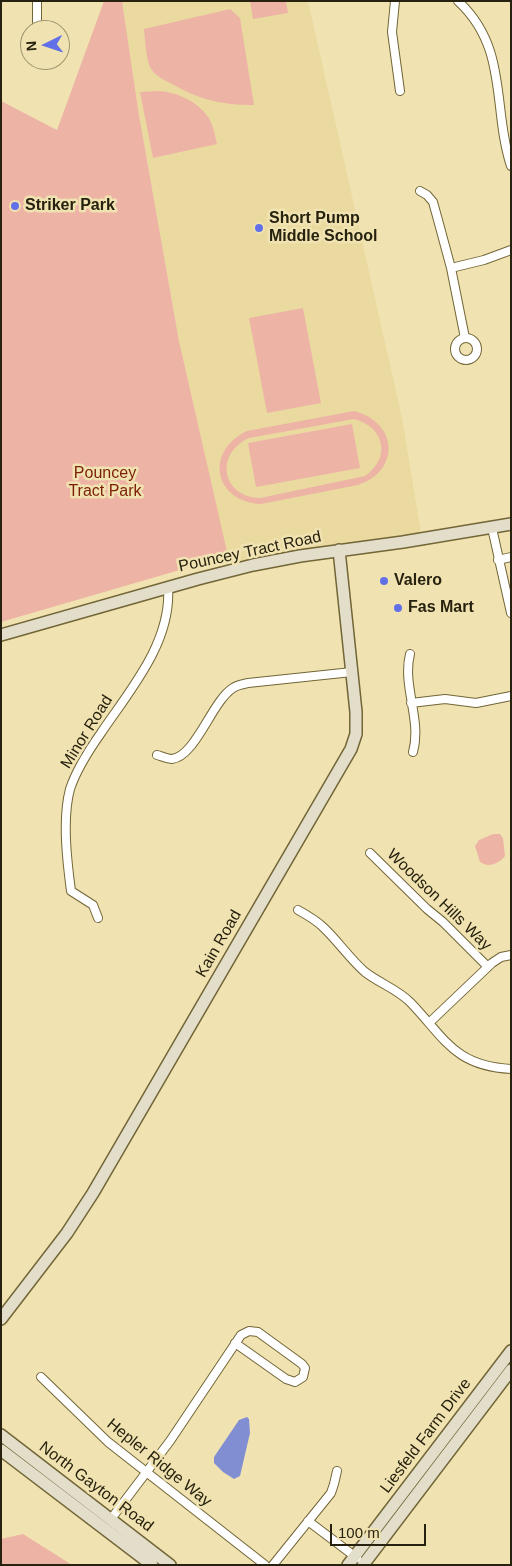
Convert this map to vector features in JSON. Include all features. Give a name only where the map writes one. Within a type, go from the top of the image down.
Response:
[{"type":"street","points":[[37,1],[37,20]]},
{"type":"street","points":[[395,1],[392,32],[400,91]]},
{"type":"street","points":[[458,1],[477,24],[493,59],[505,144],[511,166]]},
{"type":"street","points":[[420,191],[427,195],[432,202],[451,268],[465,338]]},
{"type":"street","points":[[451,268],[484,260],[511,250]]},
{"type":"street","name":"Pouncey Tract Road","points":[[1,635],[168,587],[253,565],[511,524]]},
{"type":"street","points":[[492,528],[511,613]]},
{"type":"street","name":"Kain Road","points":[[1,1320],[67,1233],[93,1193],[351,749],[357,726],[339,550]]},
{"type":"street","points":[[498,560],[511,557]]},
{"type":"street","name":"Minor Road","points":[[98,918],[92,905],[71,891],[67,845],[69,796],[84,758],[152,654],[168,614],[168,587]]},
{"type":"street","points":[[410,654],[408,667],[415,739],[413,752]]},
{"type":"street","points":[[157,755],[171,759],[177,757],[190,747],[222,698],[234,687],[248,683],[352,672]]},
{"type":"street","points":[[411,703],[445,699],[476,703],[511,696]]},
{"type":"street","name":"Woodson Hills Way","points":[[370,853],[488,967]]},
{"type":"street","points":[[298,910],[323,927],[365,972],[389,986],[408,1001],[460,1055],[488,1067],[511,1069]]},
{"type":"street","points":[[429,1023],[488,967],[501,957],[511,955]]},
{"type":"street","points":[[111,1519],[170,1441],[235,1344],[245,1332],[258,1332],[302,1364],[305,1368],[304,1377],[296,1382],[286,1379],[235,1344]]},
{"type":"street","name":"Liesfeld Farm Drive","points":[[351,1560],[510,1354]]},
{"type":"street","name":"Liesfeld Farm Drive","points":[[365,1564],[511,1370]]},
{"type":"street","name":"Hepler Ridge Way","points":[[41,1377],[108,1442],[265,1565]]},
{"type":"street","name":"North Gayton Road","points":[[1,1435],[170,1565]]},
{"type":"street","name":"North Gayton Road","points":[[1,1450],[152,1565]]},
{"type":"street","points":[[274,1565],[333,1489],[337,1471]]},
{"type":"street","points":[[308,1521],[351,1560],[365,1564]]},
{"type":"shaded area","name":"Short Pump Middle School","points":[[122,1],[308,1],[402,418],[422,539],[230,568],[179,341],[139,115]]},
{"type":"green space","name":"Pouncey Tract Park","points":[[104,1],[122,1],[139,115],[179,341],[228,556],[1,622],[1,101],[57,130]]},
{"type":"green space","points":[[250,1],[286,1],[288,13],[253,19]]},
{"type":"green space","points":[[230,9],[240,18],[254,105],[221,103],[202,98],[163,79],[152,70],[146,49],[144,29]]},
{"type":"green space","points":[[159,91],[180,95],[198,106],[210,120],[217,144],[153,158],[140,92]]},
{"type":"green space","points":[[303,308],[321,403],[267,413],[249,318]]},
{"type":"green space","points":[[354,411],[369,417],[379,425],[386,436],[389,447],[382,469],[372,478],[358,485],[261,504],[245,501],[233,495],[225,485],[220,474],[220,462],[224,451],[233,440],[247,431]],"holes":[[[354,419],[364,423],[378,436],[381,444],[379,461],[365,476],[260,498],[247,496],[237,490],[227,474],[227,464],[231,454],[238,445],[249,438]]]},
{"type":"green space","points":[[352,424],[360,468],[256,487],[248,443]]},
{"type":"green space","points":[[493,834],[500,834],[503,838],[505,856],[496,863],[490,865],[483,864],[480,862],[475,846],[479,840]]},
{"type":"green space","points":[[23,1534],[72,1565],[1,1565],[1,1539]]},
{"type":"water","points":[[247,1417],[249,1419],[250,1433],[240,1476],[234,1479],[214,1463],[214,1457],[239,1420]]},
{"type":"place","name":"Striker Park","points":[[15,206]]},
{"type":"place","name":"Short Pump Middle School","points":[[259,228]]},
{"type":"place","name":"Valero","points":[[384,581]]},
{"type":"place","name":"Fas Mart","points":[[398,608]]}]
